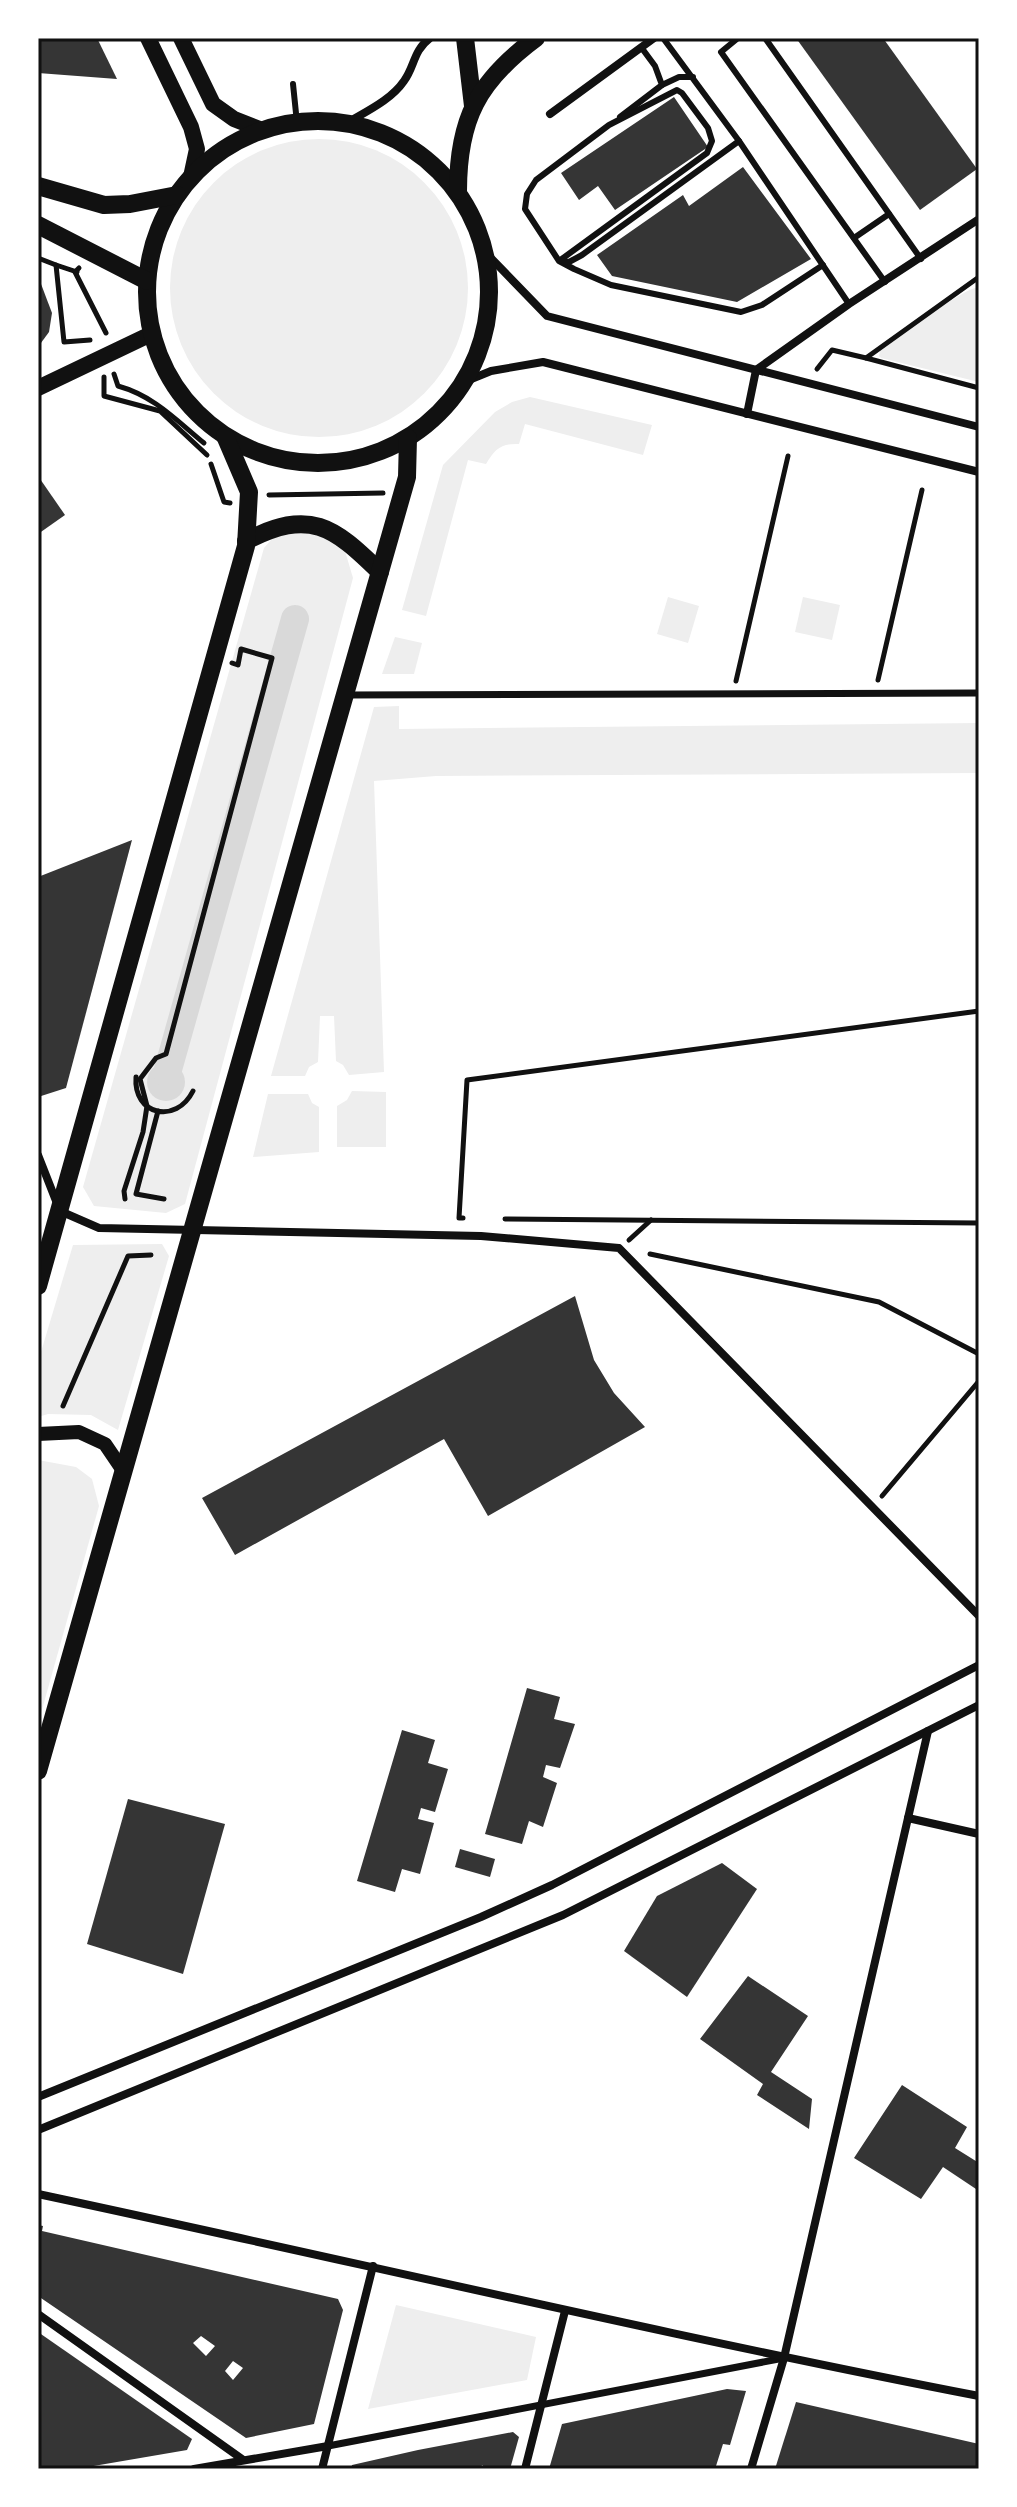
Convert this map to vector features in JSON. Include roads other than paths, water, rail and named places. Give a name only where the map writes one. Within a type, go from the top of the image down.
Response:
[{"type":"highway","points":[[465,38],[473,106]]},
{"type":"highway","points":[[458,191],[461,137],[473,106],[508,58],[536,38]]},
{"type":"highway","points":[[297,123],[347,123],[381,132],[404,143],[435,166],[458,191],[474,219],[485,252],[490,305],[482,344],[464,382],[439,414],[408,438],[375,454],[341,462],[299,462],[262,454],[225,436],[197,414],[167,375],[151,334],[147,281],[155,239],[177,195],[191,177],[223,149],[262,130],[297,123]]},
{"type":"highway","points":[[38,186],[104,205],[130,204],[177,195]]},
{"type":"highway","points":[[38,225],[147,281]]},
{"type":"highway","points":[[38,1286],[246,541],[249,492],[225,436]]},
{"type":"highway","points":[[38,1771],[407,477],[408,438]]},
{"type":"highway","points":[[246,541],[266,530],[305,523],[329,528],[352,544],[380,572]]},
{"type":"main road","points":[[148,38],[191,127],[197,149],[191,177]]},
{"type":"main road","points":[[181,38],[213,104],[234,119],[262,130]]},
{"type":"main road","points":[[38,388],[106,348],[151,334]]},
{"type":"street","points":[[347,123],[381,103],[404,81],[420,42],[430,38]]},
{"type":"street","points":[[550,114],[654,38]]},
{"type":"street","points":[[747,414],[756,370],[849,304],[979,219]]},
{"type":"street","points":[[485,252],[547,316],[979,427]]},
{"type":"street","points":[[464,382],[491,371],[543,362],[979,472]]},
{"type":"street","points":[[345,695],[979,693]]},
{"type":"street","points":[[38,1155],[60,1211],[99,1228],[481,1236],[619,1248],[979,1616]]},
{"type":"street","points":[[38,1434],[79,1432],[105,1444],[124,1472]]},
{"type":"street","points":[[38,2097],[481,1917],[552,1885],[979,1665]]},
{"type":"street","points":[[38,2130],[563,1915],[979,1705]]},
{"type":"street","points":[[751,2469],[784,2358],[928,1731]]},
{"type":"street","points":[[908,1818],[979,1834]]},
{"type":"street","points":[[38,2194],[565,2311],[979,2396]]},
{"type":"street","points":[[322,2469],[373,2266]]},
{"type":"street","points":[[525,2469],[565,2311]]},
{"type":"street","points":[[38,2314],[242,2459]]},
{"type":"street","points":[[194,2469],[784,2358]]},
{"type":"lane","points":[[663,38],[739,141],[849,304]]},
{"type":"lane","points":[[738,38],[721,52],[885,282]]},
{"type":"lane","points":[[765,38],[921,259]]},
{"type":"lane","points":[[641,47],[655,66],[662,85]]},
{"type":"lane","points":[[693,77],[679,77],[662,85],[536,180],[527,194],[525,209],[559,261],[611,285],[741,312],[762,305],[823,265]]},
{"type":"lane","points":[[293,84],[297,123]]},
{"type":"lane","points":[[559,261],[707,153],[712,141],[708,128],[677,90],[609,125]]},
{"type":"lane","points":[[559,261],[569,262],[582,255],[739,141]]},
{"type":"lane","points":[[854,238],[889,214]]},
{"type":"waterway","points":[[167,1073],[295,619]]}]
